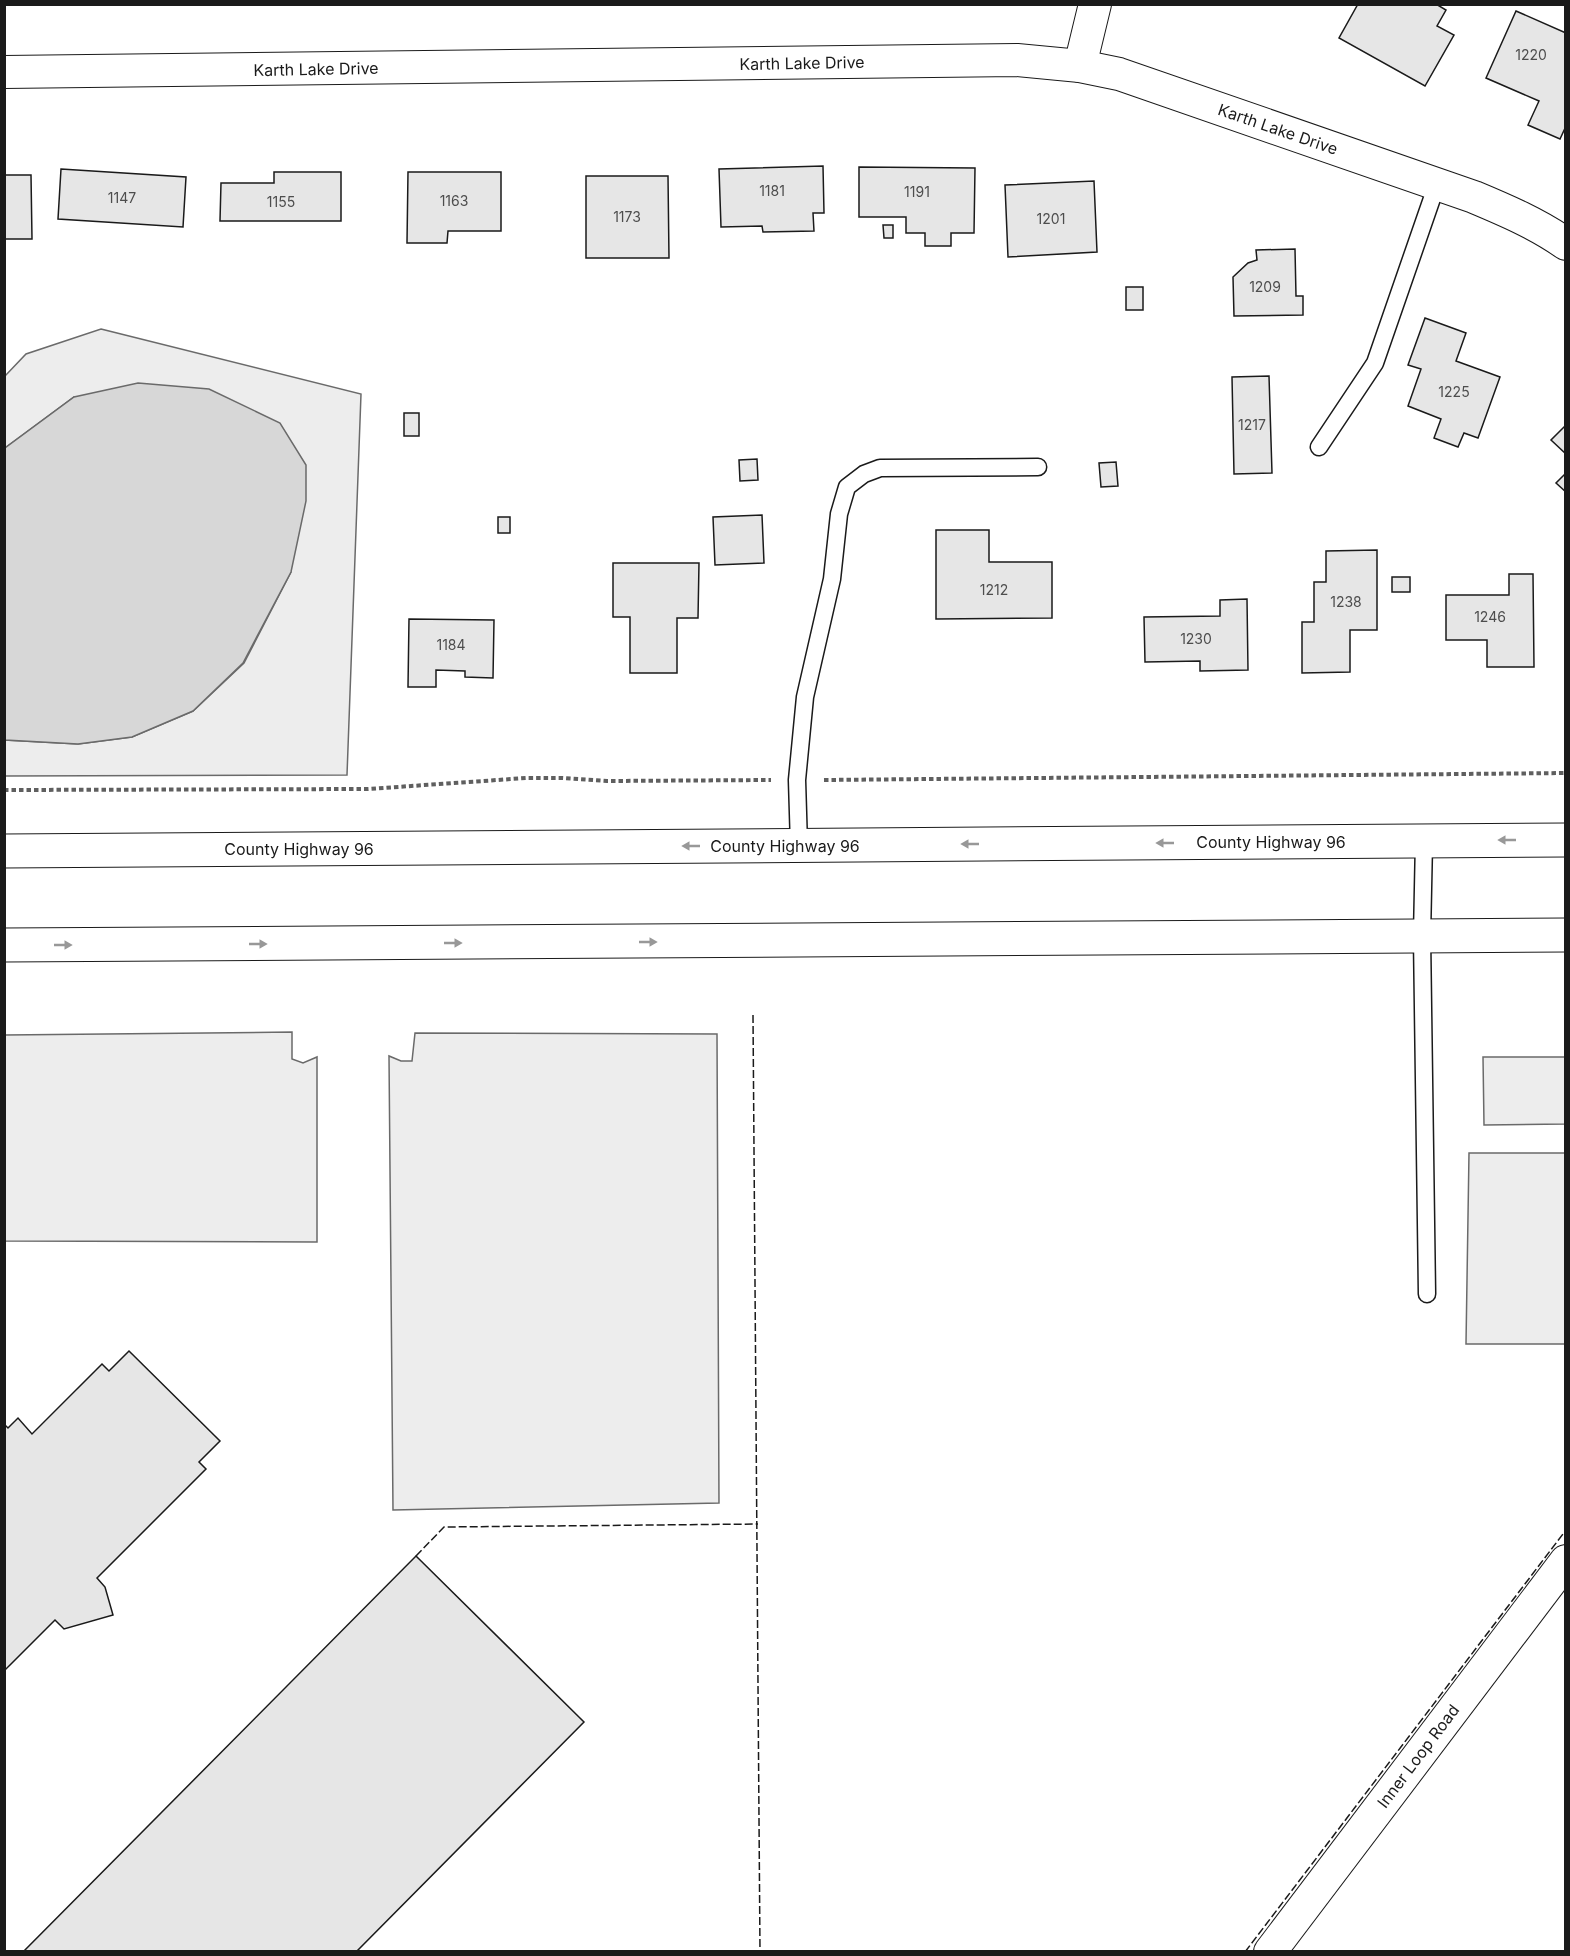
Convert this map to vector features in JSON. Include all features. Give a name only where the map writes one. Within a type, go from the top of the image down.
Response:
[{"type":"main road","name":"County Highway 96","points":[[4,851],[1566,840]]},
{"type":"main road","points":[[4,945],[1566,935]]},
{"type":"street","points":[[1080,66],[1095,4]]},
{"type":"street","name":"Karth Lake Drive","points":[[4,72],[1017,60],[1080,66],[1119,74],[1437,184],[1506,210],[1566,244]]},
{"type":"street","name":"Inner Loop Road","points":[[1270,1952],[1566,1561]]},
{"type":"lane","points":[[1319,447],[1375,363],[1437,184]]},
{"type":"lane","points":[[799,846],[797,780],[805,697],[832,579],[839,514],[848,487],[864,474],[880,468],[1038,467]]},
{"type":"lane","points":[[1424,841],[1422,936],[1426,1294]]},
{"type":"shaded area","points":[[101,329],[361,394],[347,775],[5,776],[4,740],[78,744],[132,737],[193,711],[244,663],[291,572],[74,397],[5,448],[5,376],[26,354]]},
{"type":"shaded area","points":[[138,383],[209,389],[280,423],[306,465],[306,501],[291,572],[243,663],[193,711],[132,737],[78,744],[5,740],[5,448],[74,397]]},
{"type":"shaded area","points":[[292,1032],[292,1059],[303,1063],[317,1057],[317,1242],[5,1241],[5,1035]]},
{"type":"shaded area","points":[[415,1033],[717,1034],[719,1503],[393,1510],[389,1056],[401,1061],[412,1061]]},
{"type":"shaded area","points":[[1483,1057],[1565,1057],[1565,1124],[1484,1125]]},
{"type":"shaded area","points":[[1469,1153],[1565,1153],[1565,1344],[1466,1344]]},
{"type":"building","points":[[1358,4],[1436,4],[1446,10],[1437,26],[1454,35],[1425,86],[1339,38]]},
{"type":"building","points":[[1516,11],[1566,33],[1566,126],[1560,139],[1528,125],[1539,101],[1486,78]]},
{"type":"building","points":[[823,166],[824,213],[813,213],[814,231],[763,232],[762,226],[721,227],[719,169]]},
{"type":"building","points":[[859,167],[975,168],[974,233],[951,233],[951,246],[925,246],[925,233],[906,233],[906,217],[859,217]]},
{"type":"building","points":[[61,169],[186,177],[183,227],[58,219]]},
{"type":"building","points":[[274,172],[341,172],[341,221],[220,221],[221,183],[274,183]]},
{"type":"building","points":[[408,172],[501,172],[501,231],[448,231],[447,243],[407,243]]},
{"type":"building","points":[[4,175],[31,175],[32,239],[4,239]]},
{"type":"building","points":[[586,176],[668,176],[669,258],[586,258]]},
{"type":"building","points":[[1094,181],[1097,252],[1008,257],[1005,185]]},
{"type":"building","points":[[883,225],[893,225],[893,238],[884,238]]},
{"type":"building","points":[[1295,249],[1296,296],[1303,296],[1303,315],[1234,316],[1233,277],[1248,263],[1257,260],[1256,250]]},
{"type":"building","points":[[1126,287],[1143,287],[1143,310],[1126,310]]},
{"type":"building","points":[[1425,318],[1466,333],[1456,361],[1500,377],[1478,438],[1464,433],[1458,447],[1434,438],[1441,419],[1408,406],[1421,369],[1408,365]]},
{"type":"building","points":[[1269,376],[1272,473],[1234,474],[1232,377]]},
{"type":"building","points":[[404,413],[419,413],[419,436],[404,436]]},
{"type":"building","points":[[1566,425],[1566,454],[1551,440]]},
{"type":"building","points":[[757,459],[758,480],[740,481],[739,460]]},
{"type":"building","points":[[1116,462],[1118,486],[1101,487],[1099,463]]},
{"type":"building","points":[[1566,473],[1566,492],[1556,483]]},
{"type":"building","points":[[762,515],[764,563],[715,565],[713,517]]},
{"type":"building","points":[[498,517],[510,517],[510,533],[498,533]]},
{"type":"building","points":[[936,530],[989,530],[989,562],[1052,562],[1052,618],[936,619]]},
{"type":"building","points":[[1377,550],[1377,630],[1350,630],[1350,672],[1302,673],[1302,622],[1314,622],[1314,582],[1326,582],[1326,551]]},
{"type":"building","points":[[613,563],[699,563],[698,618],[677,618],[677,673],[630,673],[630,617],[613,617]]},
{"type":"building","points":[[1509,574],[1533,574],[1534,667],[1487,667],[1487,640],[1446,640],[1446,595],[1509,595]]},
{"type":"building","points":[[1392,577],[1410,577],[1410,592],[1392,592]]},
{"type":"building","points":[[1247,599],[1248,670],[1200,671],[1200,661],[1145,662],[1144,617],[1220,616],[1220,600]]},
{"type":"building","points":[[409,619],[494,620],[493,678],[465,677],[465,671],[436,670],[436,687],[408,687]]},
{"type":"building","points":[[129,1351],[220,1441],[199,1462],[206,1469],[97,1578],[105,1587],[113,1615],[64,1629],[55,1620],[4,1671],[4,1424],[8,1428],[18,1418],[32,1434],[102,1364],[109,1371]]},
{"type":"building","points":[[416,1556],[584,1722],[356,1952],[23,1952]]},
{"type":"fence","points":[[753,1015],[760,1952]]},
{"type":"fence","points":[[416,1556],[444,1527],[758,1524]]},
{"type":"fence","points":[[1245,1952],[1566,1530]]}]
